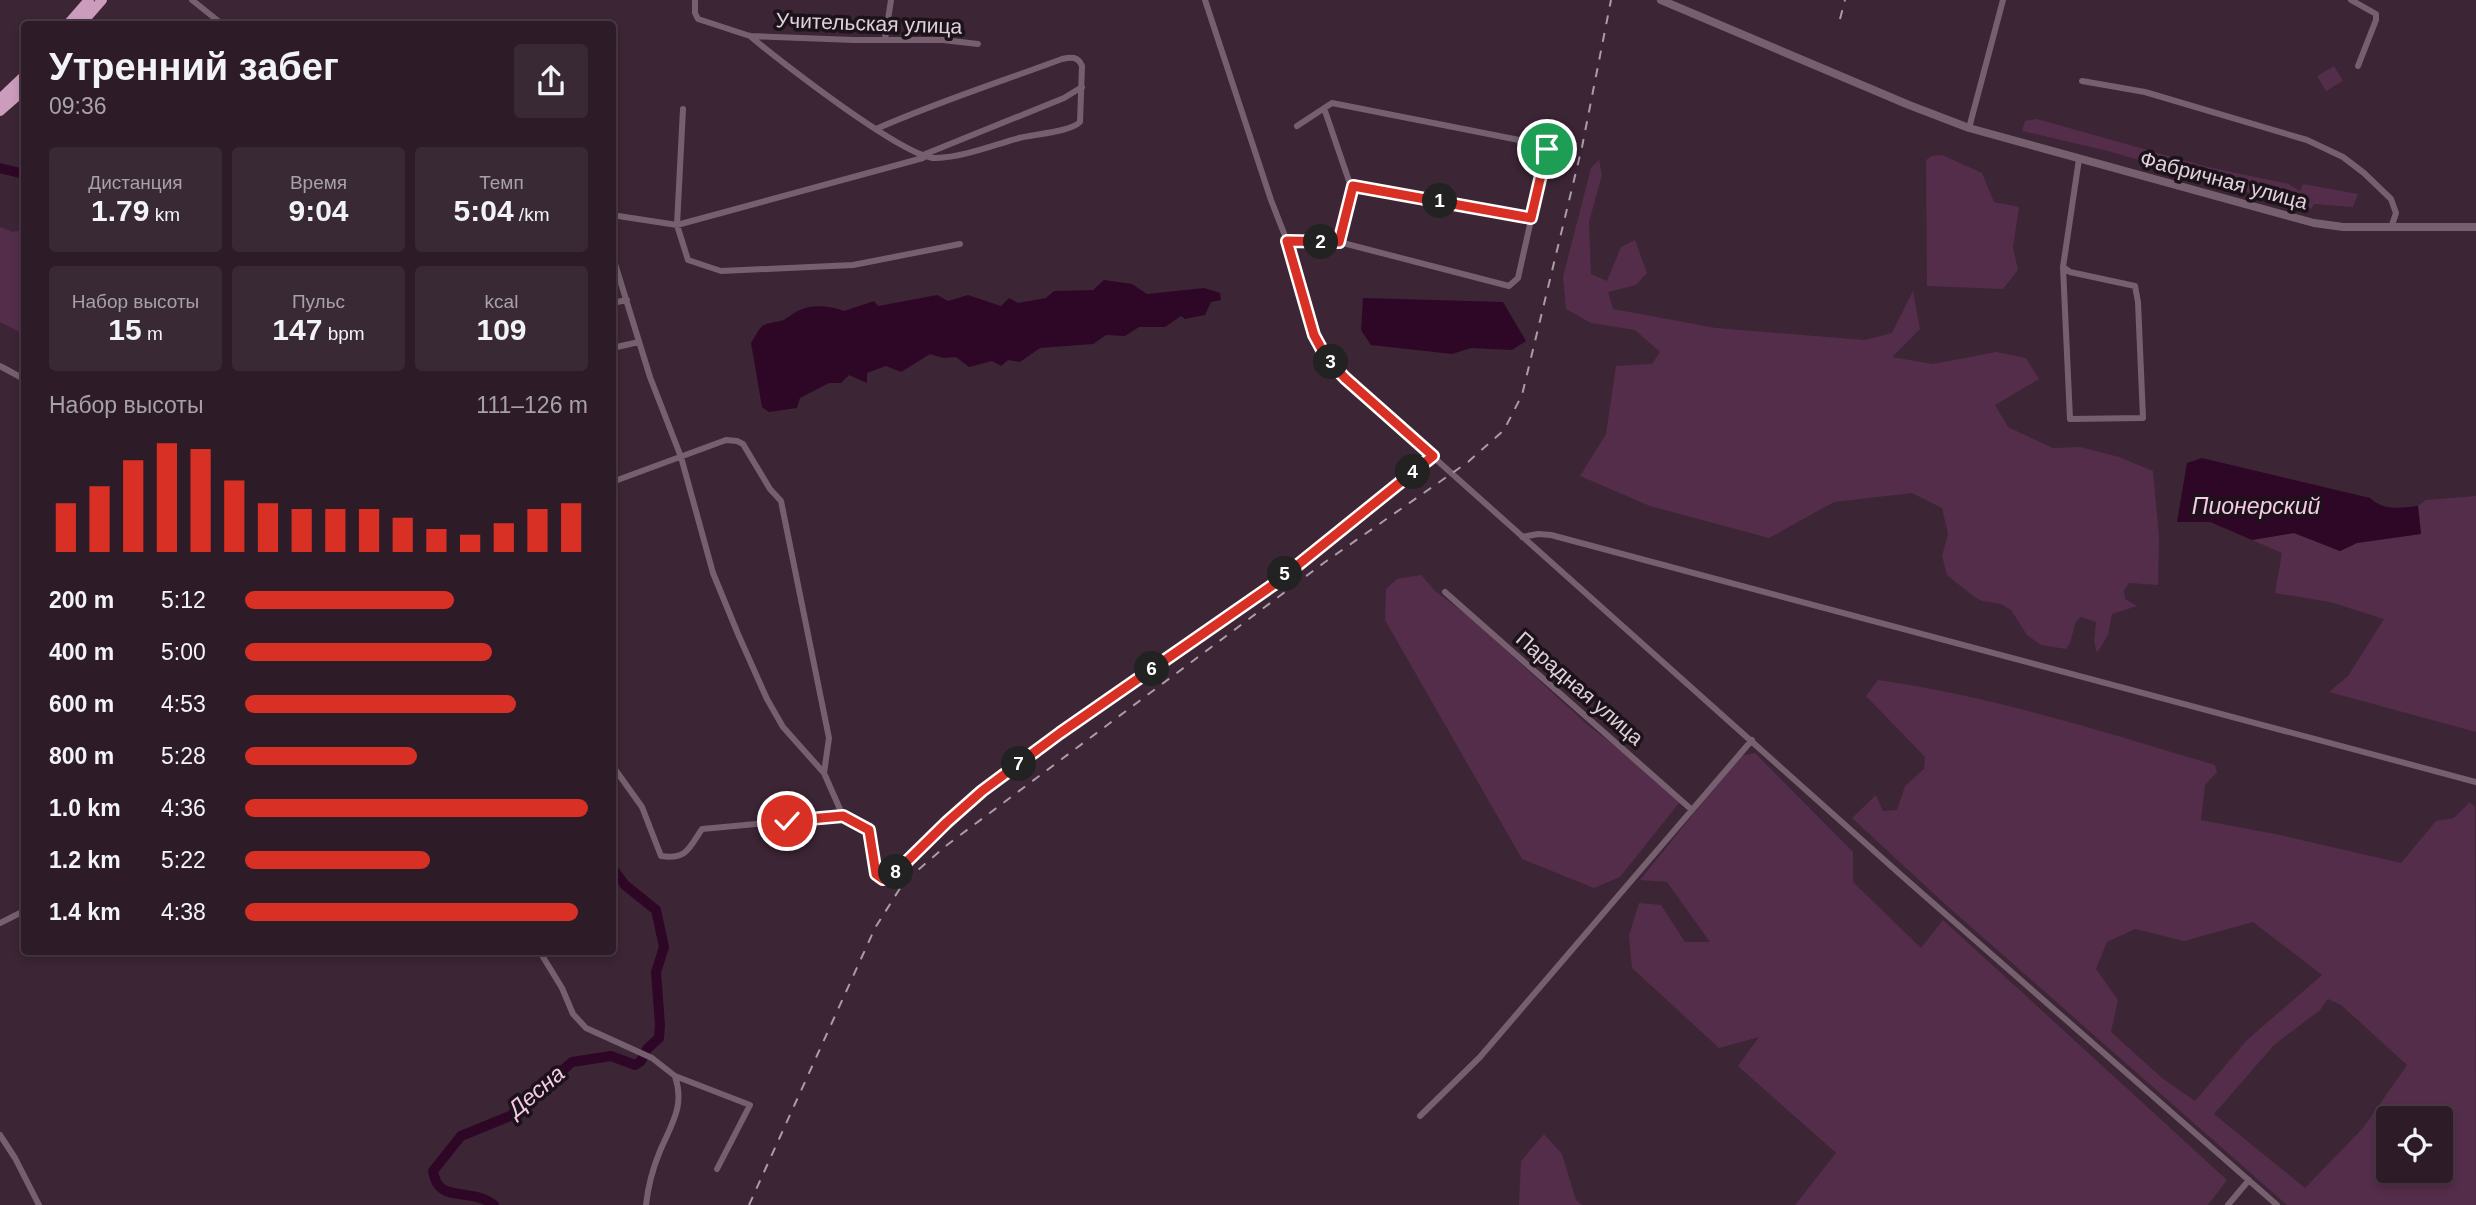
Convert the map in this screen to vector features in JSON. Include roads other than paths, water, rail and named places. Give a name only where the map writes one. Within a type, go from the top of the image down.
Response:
[{"type":"highway","points":[[71,21],[89,0]]},
{"type":"highway","points":[[84,21],[102,0]]},
{"type":"highway","points":[[2,107],[21,80]]},
{"type":"highway","points":[[2,107],[21,92]]},
{"type":"street","points":[[192,0],[218,21]]},
{"type":"street","name":"Учительская улица","points":[[695,0],[698,19],[750,36],[943,40],[978,44]]},
{"type":"street","points":[[885,39],[891,0]]},
{"type":"street","points":[[1205,0],[1287,241],[1314,335],[1327,359],[1522,537],[2277,1205]]},
{"type":"street","name":"Фабричная улица","points":[[1661,0],[1969,128],[2079,159],[2314,223],[2343,227],[2476,227]]},
{"type":"street","points":[[1969,128],[2003,0]]},
{"type":"street","points":[[2351,0],[2376,14],[2358,66]]},
{"type":"street","points":[[750,36],[803,78],[876,129],[923,156],[934,159],[1072,128],[1080,122],[1082,66],[1077,58],[1072,57],[958,96],[876,129]]},
{"type":"street","points":[[2082,81],[2145,92],[2234,117],[2308,140],[2343,156],[2391,200],[2396,213],[2391,228]]},
{"type":"street","points":[[616,216],[677,225],[923,156],[1072,94],[1082,87]]},
{"type":"street","points":[[1287,241],[1339,242],[1509,286],[1517,278],[1548,146],[1332,103],[1297,126]]},
{"type":"street","points":[[1324,108],[1353,186],[1531,218]]},
{"type":"street","points":[[683,109],[677,225],[688,260],[721,271],[853,265],[960,244]]},
{"type":"street","points":[[2063,267],[2070,272],[2135,286],[2143,418],[2070,419],[2063,267],[2079,159]]},
{"type":"street","points":[[1339,242],[1353,186]]},
{"type":"street","points":[[616,266],[658,400],[681,457],[713,573],[767,699],[783,727],[824,773],[843,816]]},
{"type":"street","points":[[616,302],[627,300]]},
{"type":"street","points":[[616,347],[639,342]]},
{"type":"street","points":[[0,366],[21,377]]},
{"type":"street","points":[[616,481],[726,440],[737,440],[743,444],[770,489],[781,501],[830,738],[824,773]]},
{"type":"street","points":[[616,771],[642,807],[661,856],[675,858],[687,852],[702,829],[843,816],[869,830],[876,874],[883,879],[891,877],[982,791],[1060,733],[1273,585],[1433,456]]},
{"type":"street","points":[[1522,537],[1551,535],[2476,782]]},
{"type":"street","name":"Парадная улица","points":[[1445,592],[1692,810]]},
{"type":"street","points":[[1420,1116],[1480,1057],[1752,740]]},
{"type":"street","points":[[0,923],[21,912]]},
{"type":"street","points":[[542,955],[579,1022],[586,1028],[650,1057],[674,1076],[750,1105],[716,1169]]},
{"type":"street","points":[[646,1205],[652,1174],[677,1115],[678,1093],[674,1076]]},
{"type":"street","points":[[0,1135],[39,1205]]},
{"type":"street","points":[[2228,1205],[2249,1180]]},
{"type":"water","points":[[1104,280],[1132,284],[1147,294],[1204,288],[1220,293],[1221,300],[1211,302],[1205,315],[1185,319],[1181,316],[1165,327],[1139,327],[1125,336],[1106,335],[1093,344],[1040,348],[1020,362],[1008,360],[1001,366],[992,361],[969,367],[956,357],[943,358],[930,354],[901,372],[886,366],[867,373],[867,383],[849,375],[841,383],[829,383],[800,398],[797,408],[769,412],[762,407],[751,343],[762,326],[783,320],[800,310],[822,306],[844,311],[874,301],[878,306],[937,295],[948,301],[968,295],[1001,306],[1009,298],[1018,303],[1046,298],[1054,291],[1093,290]]},
{"type":"water","points":[[1363,298],[1503,302],[1526,341],[1512,350],[1471,348],[1452,354],[1371,345],[1361,330]]},
{"type":"water","name":"Пионерский","points":[[2202,458],[2370,498],[2387,507],[2418,506],[2421,534],[2357,543],[2340,551],[2294,533],[2252,540],[2210,522],[2177,522],[2187,463]]},
{"type":"waterway","name":"Десна","points":[[0,168],[21,173]]},
{"type":"waterway","name":"Десна","points":[[494,1205],[475,1196],[448,1192],[436,1181],[433,1171],[461,1136],[510,1116],[572,1062],[611,1056],[635,1065],[659,1038],[656,972],[664,947],[656,910],[625,885],[616,873]]},
{"type":"railway","points":[[749,1205],[875,928],[904,882],[947,845],[1325,562],[1468,462],[1504,430],[1522,395],[1582,147],[1611,0]]},
{"type":"railway","points":[[1840,19],[1845,0]]}]
